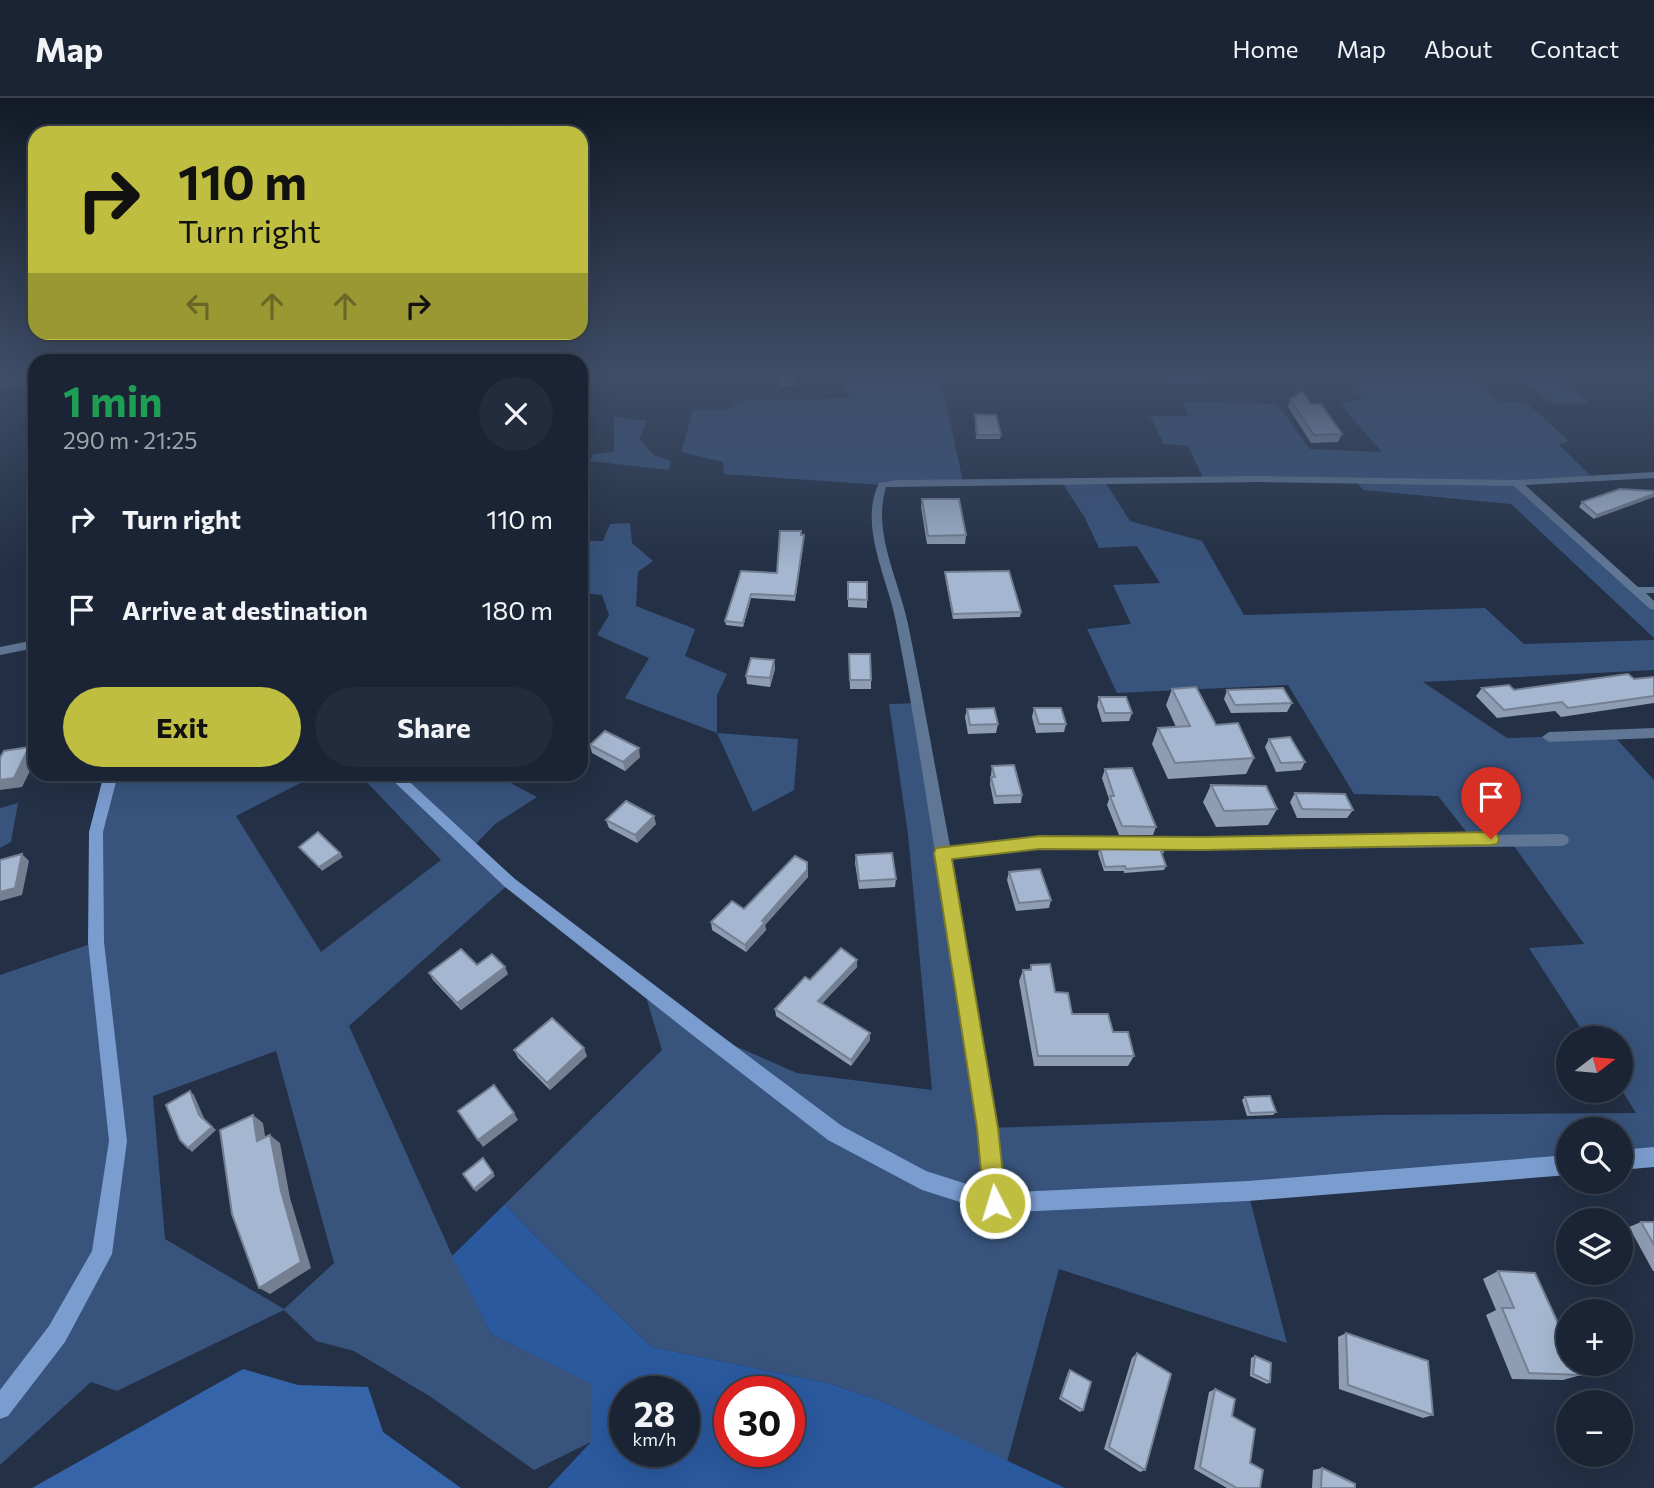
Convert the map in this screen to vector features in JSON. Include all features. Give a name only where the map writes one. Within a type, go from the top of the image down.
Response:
[{"type":"main road","points":[[0,1408],[57,1334],[102,1254],[118,1141],[96,942],[96,832],[109,781]]},
{"type":"main road","points":[[401,781],[510,883],[835,1133],[922,1180],[995,1203],[1248,1191],[1556,1166]]},
{"type":"main road","points":[[1633,1159],[1654,1157]]},
{"type":"street","points":[[995,1203],[988,1128],[942,853],[902,623],[886,570],[875,498],[882,485],[1260,479],[1517,484],[1654,474]]},
{"type":"street","points":[[1517,484],[1654,607]]},
{"type":"street","points":[[1636,590],[1654,590]]},
{"type":"street","points":[[0,651],[28,646]]},
{"type":"street","points":[[1549,737],[1654,733]]},
{"type":"street","points":[[942,853],[1039,843],[1202,844],[1562,839]]},
{"type":"shaded area","points":[[614,440],[640,440],[654,455],[671,461],[669,470],[590,461],[593,454],[614,452]]},
{"type":"shaded area","points":[[684,440],[954,440],[963,482],[882,485],[724,474],[723,462],[681,452]]},
{"type":"shaded area","points":[[1162,440],[1303,440],[1310,449],[1382,452],[1371,440],[1568,440],[1559,445],[1592,477],[1518,483],[1654,607],[1654,638],[1511,504],[1364,490],[1353,480],[1204,480],[1188,446],[1164,444]]},
{"type":"shaded area","points":[[1061,481],[1105,482],[1130,521],[1202,541],[1244,615],[1485,608],[1524,644],[1654,640],[1654,670],[1423,682],[1507,738],[1613,735],[1654,780],[1654,1157],[1633,1159],[1633,1117],[1556,1117],[1556,1166],[1248,1192],[1287,1343],[1059,1269],[1007,1462],[886,1403],[828,1383],[805,1378],[805,1376],[652,1347],[505,1204],[662,1050],[642,984],[701,1031],[797,1073],[932,1090],[908,834],[889,704],[918,703],[988,1128],[1376,1115],[1636,1113],[1630,1103],[1633,1103],[1633,1026],[1579,1026],[1529,948],[1584,944],[1509,839],[1472,839],[1438,796],[1354,794],[1288,685],[1117,693],[1087,629],[1131,624],[1113,585],[1160,583],[1137,546],[1099,548],[1085,518]]},
{"type":"shaded area","points":[[630,523],[632,543],[653,561],[638,572],[636,606],[695,629],[685,656],[727,674],[717,695],[717,733],[625,698],[649,658],[597,635],[609,615],[602,595],[588,594],[588,541],[603,541],[610,524]]},
{"type":"shaded area","points":[[717,733],[798,739],[794,790],[753,812]]},
{"type":"shaded area","points":[[109,781],[304,781],[236,816],[321,952],[441,860],[366,781],[506,781],[537,797],[495,824],[473,847],[510,883],[349,1026],[452,1255],[491,1334],[592,1384],[591,1442],[534,1470],[431,1397],[354,1351],[316,1341],[284,1310],[117,1391],[91,1382],[0,1465],[0,975],[96,942],[101,803]],"holes":[[[276,1051],[334,1263],[284,1309],[165,1239],[153,1096]]]},
{"type":"shaded area","points":[[18,803],[11,842],[0,848],[0,808]]},
{"type":"shaded area","points":[[505,1204],[652,1347],[794,1376],[714,1376],[714,1467],[805,1467],[805,1378],[828,1383],[886,1403],[1065,1488],[548,1488],[591,1442],[591,1384],[491,1334],[452,1256]]},
{"type":"shaded area","points":[[243,1369],[298,1385],[368,1387],[383,1432],[461,1488],[32,1488]]},
{"type":"building","points":[[1620,489],[1654,491],[1654,494],[1597,515],[1582,502]]},
{"type":"building","points":[[922,499],[959,499],[966,535],[928,536]]},
{"type":"building","points":[[780,531],[801,531],[801,535],[804,535],[795,596],[751,594],[743,623],[725,621],[741,571],[777,573]]},
{"type":"building","points":[[1009,571],[1021,612],[953,614],[945,572]]},
{"type":"building","points":[[848,582],[867,582],[867,600],[848,599]]},
{"type":"building","points":[[849,654],[870,654],[871,680],[850,680]]},
{"type":"building","points":[[751,658],[774,660],[770,678],[746,676]]},
{"type":"building","points":[[1628,674],[1634,679],[1654,677],[1654,696],[1568,708],[1562,702],[1504,710],[1482,688],[1509,685],[1514,690]]},
{"type":"building","points":[[1196,687],[1216,725],[1238,723],[1254,758],[1175,763],[1158,728],[1190,726],[1172,689]]},
{"type":"building","points":[[1283,688],[1292,703],[1235,705],[1227,690]]},
{"type":"building","points":[[1099,697],[1126,697],[1132,713],[1105,713]]},
{"type":"building","points":[[994,708],[998,724],[970,725],[967,709]]},
{"type":"building","points":[[1034,708],[1061,708],[1066,724],[1039,724]]},
{"type":"building","points":[[605,731],[639,748],[623,762],[590,745]]},
{"type":"building","points":[[1290,737],[1305,762],[1281,763],[1269,739]]},
{"type":"building","points":[[28,747],[14,778],[0,780],[0,758],[4,751]]},
{"type":"building","points":[[1014,765],[1022,795],[996,796],[991,777],[995,777],[992,766]]},
{"type":"building","points":[[1132,768],[1156,827],[1122,826],[1110,796],[1114,796],[1105,769]]},
{"type":"building","points":[[1211,785],[1266,786],[1277,809],[1224,811]]},
{"type":"building","points":[[1295,793],[1345,794],[1353,810],[1302,809]]},
{"type":"building","points":[[626,801],[654,816],[635,835],[606,820]]},
{"type":"building","points":[[318,832],[340,853],[319,867],[299,847]]},
{"type":"building","points":[[1162,848],[1166,866],[1126,869],[1125,866],[1105,867],[1100,849]]},
{"type":"building","points":[[892,853],[896,879],[859,881],[856,855]]},
{"type":"building","points":[[22,854],[15,888],[0,892],[0,860]]},
{"type":"building","points":[[795,856],[807,862],[807,870],[762,921],[765,922],[745,945],[711,922],[732,901],[744,909]]},
{"type":"building","points":[[1040,869],[1051,900],[1019,903],[1009,872]]},
{"type":"building","points":[[841,948],[857,960],[818,1001],[870,1033],[851,1060],[775,1009],[805,977],[810,980]]},
{"type":"building","points":[[461,949],[477,965],[492,954],[505,967],[457,1003],[429,973]]},
{"type":"building","points":[[1050,964],[1055,992],[1068,993],[1072,1014],[1108,1014],[1113,1032],[1128,1032],[1134,1056],[1038,1056],[1023,970],[1031,970],[1031,965]]},
{"type":"building","points":[[552,1018],[584,1048],[547,1083],[514,1050]]},
{"type":"building","points":[[494,1085],[514,1113],[478,1140],[458,1111]]},
{"type":"building","points":[[190,1091],[199,1115],[212,1127],[188,1148],[180,1140],[166,1105]]},
{"type":"building","points":[[1270,1096],[1276,1112],[1250,1113],[1245,1097]]},
{"type":"building","points":[[253,1115],[257,1141],[270,1135],[281,1191],[301,1262],[259,1288],[232,1214],[220,1130]]},
{"type":"building","points":[[483,1158],[493,1173],[474,1189],[463,1174]]},
{"type":"building","points":[[1641,1222],[1654,1222],[1654,1245]]},
{"type":"building","points":[[1498,1271],[1535,1273],[1556,1319],[1556,1374],[1529,1373],[1502,1308],[1514,1308]]},
{"type":"building","points":[[1346,1333],[1428,1361],[1433,1415],[1348,1385]]},
{"type":"building","points":[[1137,1353],[1171,1374],[1145,1470],[1109,1447]]},
{"type":"building","points":[[1255,1356],[1271,1363],[1270,1382],[1253,1374]]},
{"type":"building","points":[[1070,1370],[1091,1382],[1083,1410],[1061,1397]]},
{"type":"building","points":[[1215,1389],[1235,1399],[1232,1416],[1255,1429],[1250,1463],[1263,1470],[1260,1488],[1237,1488],[1200,1467]]},
{"type":"building","points":[[1322,1468],[1355,1484],[1355,1488],[1321,1488]]},
{"type":"route","points":[[995,1203],[988,1128],[942,853],[1039,843],[1202,844],[1491,839]]}]
